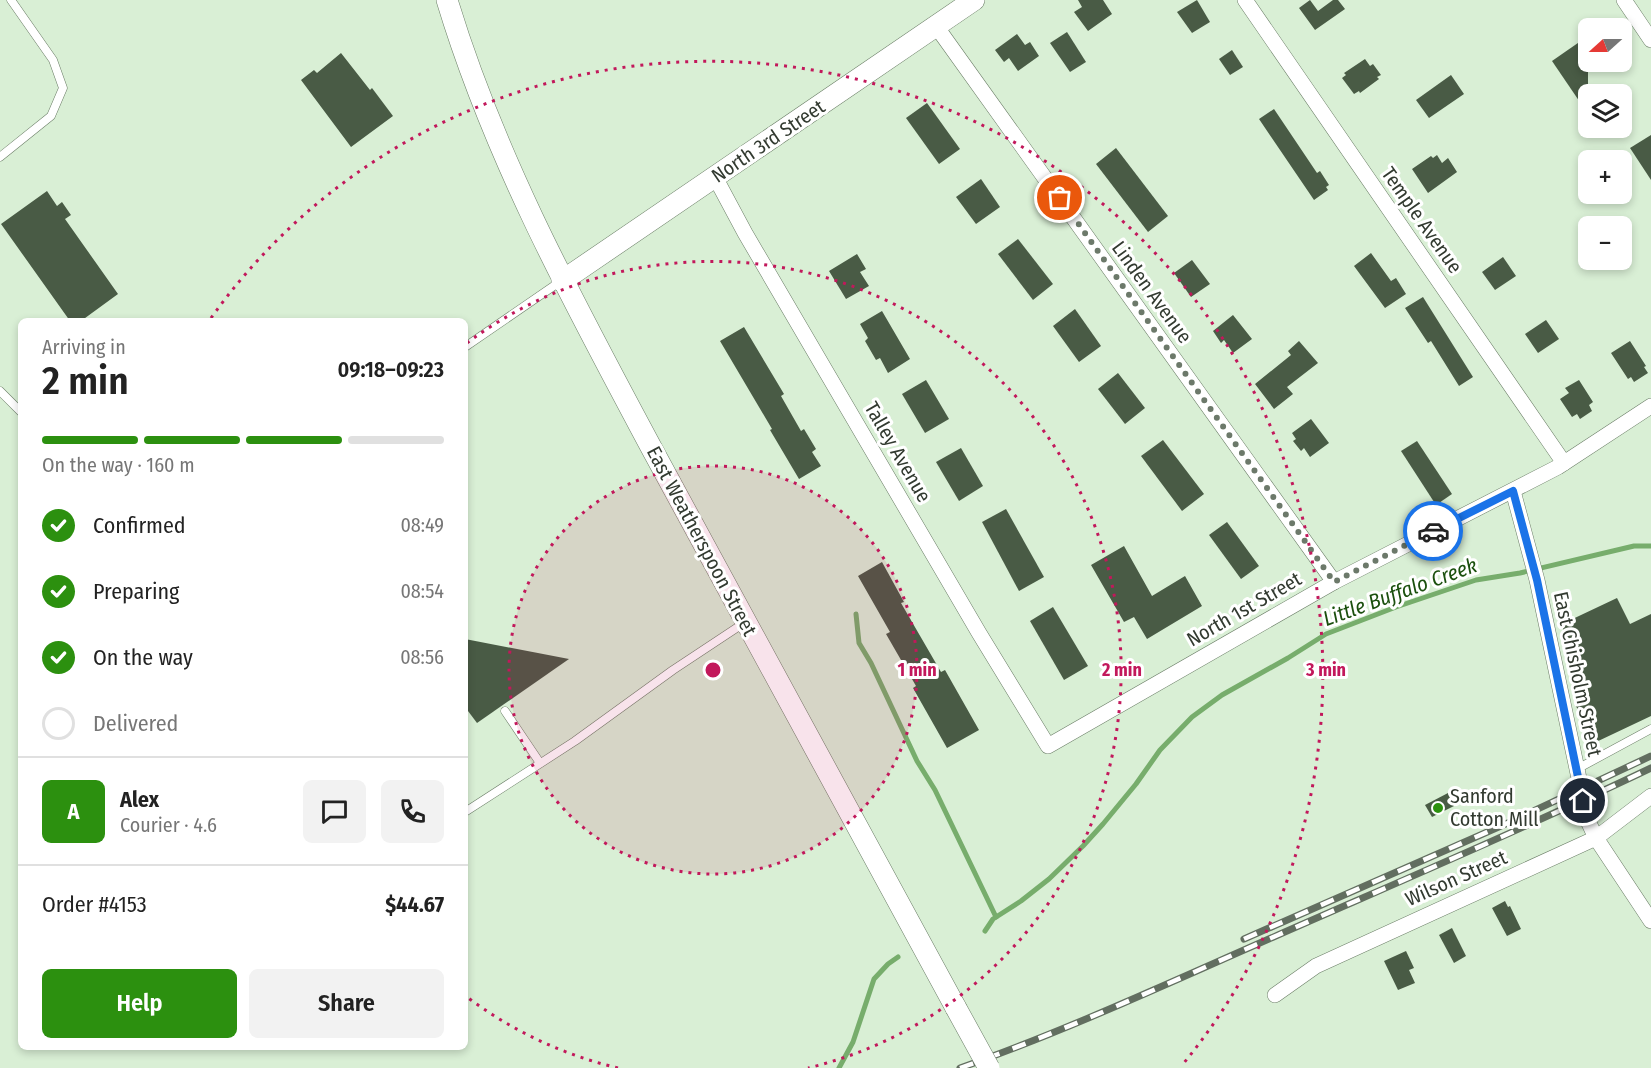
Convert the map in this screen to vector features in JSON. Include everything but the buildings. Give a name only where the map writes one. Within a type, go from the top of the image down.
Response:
[{"type":"street","name":"East Weatherspoon Street","points":[[447,0],[476,90],[528,210],[562,280],[745,623],[874,854],[989,1068]]},
{"type":"street","name":"North 3rd Street","points":[[562,280],[974,0]]},
{"type":"street","name":"Temple Avenue","points":[[1245,0],[1564,463]]},
{"type":"street","points":[[1624,0],[1651,40]]},
{"type":"street","name":"Linden Avenue","points":[[936,26],[1334,582]]},
{"type":"street","name":"Talley Avenue","points":[[715,177],[745,233],[1048,746]]},
{"type":"street","name":"North 1st Street","points":[[1048,746],[1334,582],[1564,463],[1651,406]]},
{"type":"street","name":"East Chisholm Street","points":[[1513,491],[1533,562],[1588,821],[1596,838],[1651,921]]},
{"type":"street","name":"Wilson Street","points":[[1275,995],[1326,961],[1596,838],[1651,796]]},
{"type":"lane","points":[[0,157],[51,116],[63,88],[53,60],[10,0]]},
{"type":"lane","points":[[468,345],[562,280]]},
{"type":"lane","points":[[0,391],[18,409]]},
{"type":"lane","points":[[468,810],[575,741],[687,661],[745,623]]},
{"type":"lane","points":[[505,711],[540,763]]},
{"type":"lane","points":[[1577,769],[1651,729]]},
{"type":"waterway","name":"Little Buffalo Creek","points":[[985,931],[993,919],[1049,879],[1083,846],[1136,784],[1160,750],[1192,717],[1222,695],[1326,634],[1476,580],[1520,573],[1634,546],[1651,546]]},
{"type":"waterway","points":[[856,614],[859,643],[871,663],[917,761],[935,790],[996,917]]},
{"type":"waterway","name":"Little Buffalo Creek","points":[[839,1068],[853,1042],[874,979],[898,957]]},
{"type":"railway","points":[[1244,939],[1510,822],[1651,756]]},
{"type":"railway","points":[[960,1068],[1040,1038],[1120,1004],[1512,832],[1651,768]]},
{"type":"way so far","points":[[1060,198],[1334,582],[1433,531]]},
{"type":"place","name":"Sanford Cotton Mill","points":[[1438,808]]},
{"type":"route","points":[[1433,531],[1513,491],[1533,562],[1583,801]]}]
